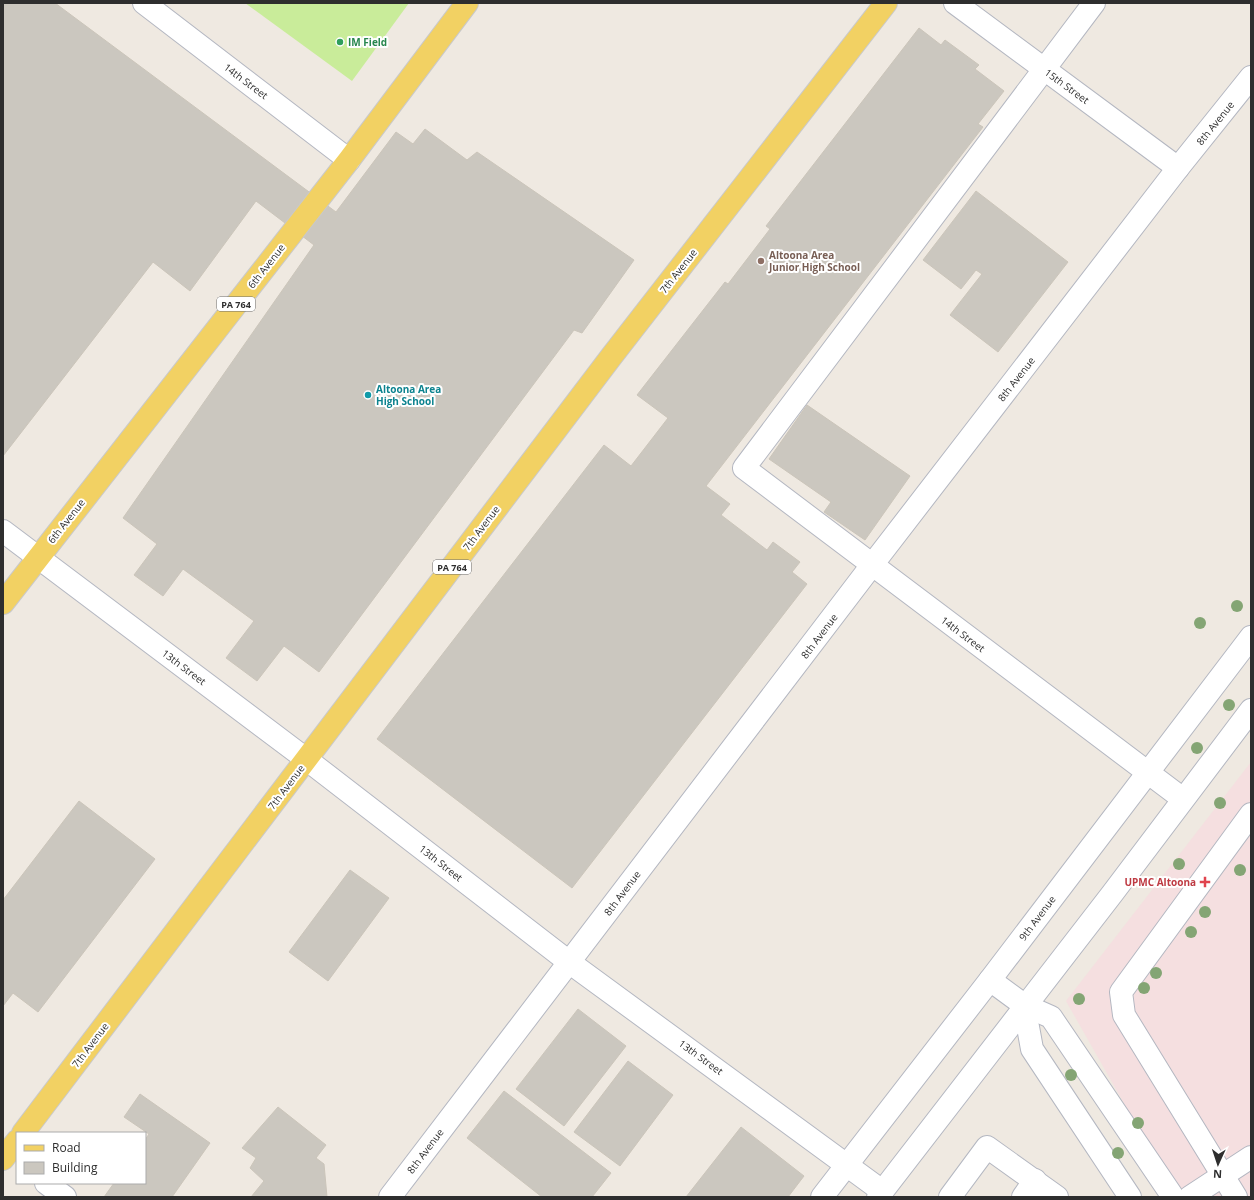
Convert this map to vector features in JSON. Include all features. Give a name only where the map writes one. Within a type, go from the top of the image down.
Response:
[{"type":"main road","name":"6th Avenue","points":[[3,603],[349,160],[468,3]]},
{"type":"main road","name":"7th Avenue","points":[[24,1132],[611,357],[886,3]]},
{"type":"street","name":"14th Street","points":[[144,3],[349,160]]},
{"type":"street","name":"15th Street","points":[[955,3],[1178,168]]},
{"type":"street","points":[[1044,69],[1094,3]]},
{"type":"street","name":"14th Street","points":[[1044,69],[744,468],[1183,799]]},
{"type":"street","name":"8th Avenue","points":[[390,1197],[872,565],[1178,168],[1251,77]]},
{"type":"street","name":"13th Street","points":[[3,531],[306,759],[569,962],[848,1164],[880,1194]]},
{"type":"street","name":"9th Avenue","points":[[822,1197],[990,980],[1251,637]]},
{"type":"street","points":[[880,1194],[1024,1005],[1112,894],[1251,710]]},
{"type":"street","points":[[1236,1197],[1124,1015],[1121,992],[1251,814]]},
{"type":"street","points":[[990,980],[1024,1005],[1051,1017],[1173,1197]]},
{"type":"street","points":[[1024,1005],[1032,1049],[1130,1197]]},
{"type":"street","points":[[950,1197],[988,1147],[1029,1188],[1057,1197]]},
{"type":"street","points":[[1190,1197],[1251,1158]]},
{"type":"street","points":[[47,1184],[65,1197]]},
{"type":"shaded area","name":"UPMC Altoona","points":[[1251,762],[1251,1197],[1177,1197],[1066,1001]]},
{"type":"green space","name":"IM Field","points":[[245,3],[409,3],[352,81]]},
{"type":"building","name":"Altoona Area High School","points":[[3,3],[55,3],[336,212],[396,132],[413,144],[425,129],[467,160],[477,152],[634,260],[582,333],[574,330],[319,672],[284,646],[257,681],[226,658],[254,621],[183,569],[163,596],[134,575],[157,544],[123,518],[314,245],[256,201],[190,291],[153,262],[3,456]]},
{"type":"building","points":[[919,28],[941,45],[945,40],[979,65],[975,69],[1004,91],[978,124],[983,127],[706,486],[730,504],[721,515],[767,550],[773,542],[800,562],[792,572],[807,584],[572,888],[377,739],[604,445],[631,466],[668,418],[637,395],[725,282],[728,284],[770,229],[766,226]]},
{"type":"building","points":[[976,191],[1068,262],[998,352],[950,315],[982,274],[976,270],[961,289],[923,260]]},
{"type":"building","points":[[807,405],[910,476],[865,540],[824,512],[831,502],[769,459]]},
{"type":"building","points":[[79,801],[155,859],[38,1012],[13,993],[3,1006],[3,900]]},
{"type":"building","points":[[350,870],[389,898],[328,981],[289,952]]},
{"type":"building","points":[[578,1009],[626,1046],[564,1126],[516,1089]]},
{"type":"building","points":[[628,1061],[673,1095],[620,1166],[574,1132]]},
{"type":"building","points":[[504,1091],[611,1173],[592,1197],[542,1197],[467,1138]]},
{"type":"building","points":[[140,1094],[210,1143],[172,1197],[104,1197],[113,1184],[146,1184],[146,1138],[149,1134],[124,1117]]},
{"type":"building","points":[[278,1107],[326,1145],[316,1158],[324,1164],[327,1197],[251,1197],[264,1181],[250,1168],[256,1158],[242,1148]]},
{"type":"building","points":[[741,1127],[804,1176],[788,1197],[686,1197]]},
{"type":"place","name":"IM Field","points":[[340,42]]},
{"type":"place","name":"Altoona Area Junior High School","points":[[761,261]]},
{"type":"place","name":"Altoona Area High School","points":[[368,395]]},
{"type":"place","name":"UPMC Altoona","points":[[1205,882]]}]
